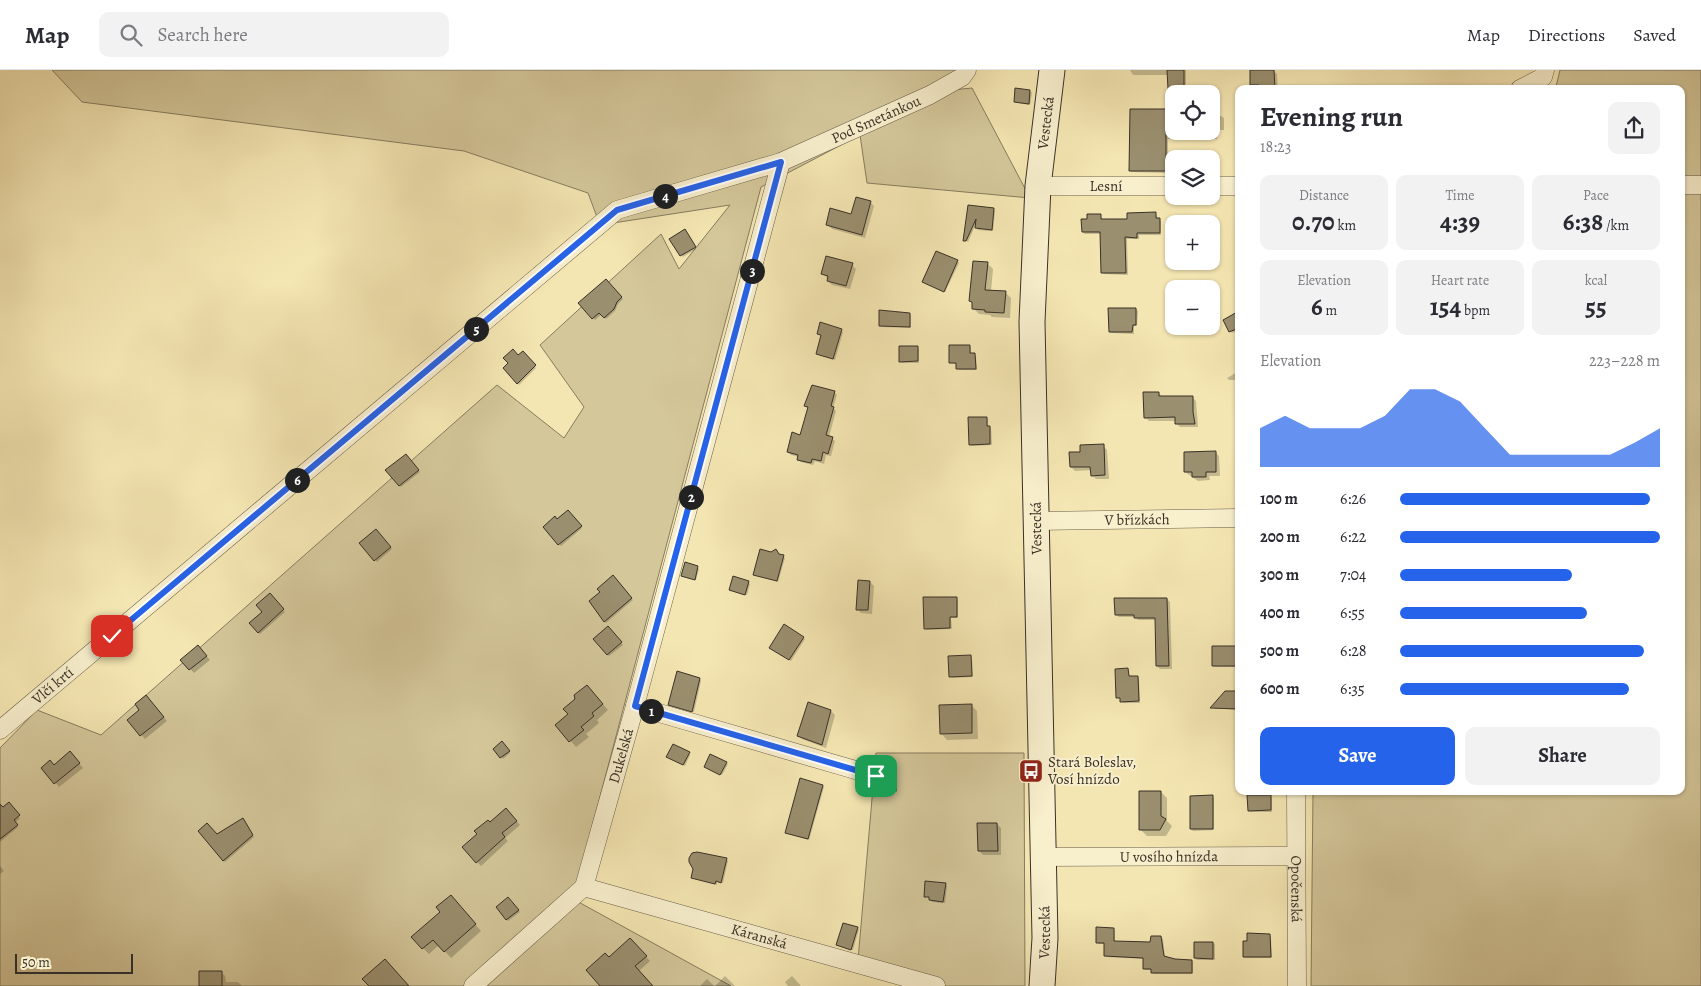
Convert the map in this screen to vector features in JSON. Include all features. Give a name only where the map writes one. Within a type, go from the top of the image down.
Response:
[{"type":"street","name":"Pod Smetánkou","points":[[781,162],[930,95],[962,77],[967,70]]},
{"type":"street","name":"Vestecká","points":[[1042,986],[1045,938],[1032,322],[1038,186],[1052,70]]},
{"type":"street","points":[[1528,85],[1543,77],[1545,70]]},
{"type":"street","name":"Dukelská","points":[[584,887],[635,706],[781,162]]},
{"type":"street","name":"Vlčí krtí","points":[[0,730],[617,210],[781,162]]},
{"type":"street","points":[[1685,185],[1701,185]]},
{"type":"street","name":"Lesní","points":[[1038,186],[1165,186]]},
{"type":"street","points":[[1220,186],[1235,186]]},
{"type":"street","name":"V břízkách","points":[[1036,521],[1235,518]]},
{"type":"street","points":[[635,706],[876,776]]},
{"type":"street","name":"Opočenská","points":[[1296,795],[1297,986]]},
{"type":"street","name":"U vosího hnízda","points":[[1043,857],[1296,856]]},
{"type":"street","points":[[473,986],[584,887]]},
{"type":"street","name":"Káranská","points":[[584,887],[936,986]]},
{"type":"shaded area","points":[[52,70],[959,70],[923,93],[972,88],[1030,198],[867,183],[860,135],[761,187],[573,899],[731,986],[0,986],[0,748],[37,710],[101,735],[497,385],[564,438],[584,407],[540,345],[661,234],[679,269],[730,205],[600,225],[588,193],[464,151],[82,102]]},
{"type":"shaded area","points":[[1560,70],[1701,70],[1701,986],[1311,986],[1313,795],[1685,795],[1685,85],[1556,85]]},
{"type":"shaded area","points":[[876,753],[1024,753],[1025,986],[943,986],[858,960]]},
{"type":"building","points":[[1167,70],[1184,70],[1184,85],[1168,85]]},
{"type":"building","points":[[1250,70],[1274,70],[1275,85],[1250,85]]},
{"type":"building","points":[[1015,88],[1030,90],[1029,104],[1014,102]]},
{"type":"building","points":[[1130,109],[1165,109],[1165,171],[1129,171]]},
{"type":"building","points":[[856,197],[871,201],[862,235],[826,225],[830,208],[851,214]]},
{"type":"building","points":[[968,205],[994,208],[992,230],[975,228],[976,219],[966,241],[963,241]]},
{"type":"building","points":[[1156,212],[1156,218],[1160,218],[1160,233],[1137,233],[1137,238],[1125,237],[1126,273],[1101,273],[1100,232],[1082,232],[1081,219],[1087,219],[1087,214],[1101,214],[1101,219],[1127,219],[1127,213]]},
{"type":"building","points":[[685,229],[696,247],[680,256],[669,239]]},
{"type":"building","points":[[936,251],[958,260],[944,292],[922,282]]},
{"type":"building","points":[[826,256],[853,263],[846,286],[827,281],[828,276],[821,274]]},
{"type":"building","points":[[973,261],[988,262],[985,290],[1006,291],[1004,313],[972,309],[972,302],[969,301]]},
{"type":"building","points":[[606,279],[622,297],[614,309],[604,318],[599,313],[592,319],[578,303]]},
{"type":"building","points":[[1108,308],[1136,308],[1136,325],[1133,325],[1132,332],[1109,332]]},
{"type":"building","points":[[879,310],[910,313],[910,327],[879,326]]},
{"type":"building","points":[[1235,313],[1235,330],[1229,332],[1223,320]]},
{"type":"building","points":[[820,322],[842,329],[833,359],[816,354],[821,335],[817,334]]},
{"type":"building","points":[[949,345],[970,345],[970,353],[975,353],[976,369],[956,369],[956,363],[949,363]]},
{"type":"building","points":[[899,346],[918,346],[918,361],[899,362]]},
{"type":"building","points":[[513,349],[518,355],[523,351],[536,365],[517,384],[503,368],[508,363],[503,358]]},
{"type":"building","points":[[812,385],[835,391],[831,406],[834,407],[826,435],[833,437],[828,454],[823,452],[821,461],[812,459],[811,463],[797,460],[798,455],[787,452],[792,432],[800,435],[808,407],[804,406]]},
{"type":"building","points":[[1143,392],[1159,392],[1159,396],[1193,396],[1195,424],[1175,424],[1175,417],[1144,418]]},
{"type":"building","points":[[968,417],[987,417],[987,426],[990,426],[990,444],[969,445]]},
{"type":"building","points":[[1104,444],[1105,475],[1091,476],[1090,467],[1070,467],[1069,452],[1080,452],[1080,445]]},
{"type":"building","points":[[1216,451],[1216,472],[1206,472],[1206,477],[1192,477],[1192,472],[1184,472],[1184,452]]},
{"type":"building","points":[[406,454],[419,470],[399,486],[385,470]]},
{"type":"building","points":[[568,510],[582,526],[558,545],[543,527],[555,516],[557,519]]},
{"type":"building","points":[[376,529],[391,547],[374,561],[359,543]]},
{"type":"building","points":[[760,549],[771,552],[776,549],[779,554],[784,555],[777,581],[753,575]]},
{"type":"building","points":[[685,562],[698,566],[695,580],[681,576]]},
{"type":"building","points":[[613,575],[632,598],[604,622],[589,601],[600,592],[597,589]]},
{"type":"building","points":[[733,576],[749,581],[745,595],[729,590]]},
{"type":"building","points":[[858,580],[870,581],[868,610],[856,610]]},
{"type":"building","points":[[270,593],[284,609],[258,633],[249,623],[262,612],[256,605]]},
{"type":"building","points":[[923,597],[957,597],[957,617],[950,617],[950,628],[924,629]]},
{"type":"building","points":[[1114,598],[1167,598],[1169,666],[1156,666],[1155,618],[1134,618],[1134,615],[1115,615]]},
{"type":"building","points":[[784,624],[804,637],[789,660],[769,648]]},
{"type":"building","points":[[608,626],[622,642],[607,655],[593,639]]},
{"type":"building","points":[[198,645],[207,656],[189,670],[180,660]]},
{"type":"building","points":[[1212,646],[1235,646],[1235,666],[1212,666]]},
{"type":"building","points":[[971,655],[972,676],[949,677],[948,656]]},
{"type":"building","points":[[1128,668],[1129,676],[1138,676],[1139,701],[1120,702],[1120,698],[1116,698],[1115,669]]},
{"type":"building","points":[[677,671],[700,678],[692,712],[668,705]]},
{"type":"building","points":[[587,685],[603,704],[592,713],[594,716],[581,727],[584,730],[569,742],[555,725],[568,714],[563,709],[575,699],[574,695]]},
{"type":"building","points":[[1225,691],[1235,691],[1235,709],[1210,708]]},
{"type":"building","points":[[146,695],[164,717],[140,736],[127,720],[139,710],[135,704]]},
{"type":"building","points":[[808,702],[831,710],[822,745],[797,736]]},
{"type":"building","points":[[972,704],[972,733],[940,734],[939,705]]},
{"type":"building","points":[[502,741],[510,751],[500,758],[493,749]]},
{"type":"building","points":[[673,744],[690,752],[683,765],[666,757]]},
{"type":"building","points":[[70,751],[80,763],[54,784],[41,768],[50,760],[54,765]]},
{"type":"building","points":[[710,754],[727,762],[720,775],[704,767]]},
{"type":"building","points":[[896,777],[896,791],[880,791],[880,786],[886,778]]},
{"type":"building","points":[[800,778],[823,785],[808,839],[785,833]]},
{"type":"building","points":[[1139,791],[1161,791],[1161,816],[1166,819],[1160,830],[1139,830]]},
{"type":"building","points":[[1213,795],[1213,829],[1190,829],[1190,796]]},
{"type":"building","points":[[1247,795],[1271,795],[1271,810],[1248,811]]},
{"type":"building","points":[[9,802],[20,815],[14,820],[18,825],[0,839],[0,804],[3,807]]},
{"type":"building","points":[[506,808],[517,821],[502,833],[505,837],[476,863],[462,847],[477,834],[474,831],[488,820],[490,822]]},
{"type":"building","points":[[243,818],[253,835],[223,861],[198,831],[207,823],[217,834]]},
{"type":"building","points":[[977,823],[997,823],[998,851],[978,851]]},
{"type":"building","points":[[697,852],[727,858],[721,883],[716,881],[715,884],[691,878],[693,869],[689,858],[692,853]]},
{"type":"building","points":[[925,881],[946,883],[943,902],[929,900],[929,897],[924,897]]},
{"type":"building","points":[[451,895],[476,924],[444,952],[433,940],[422,949],[411,937],[440,912],[436,907]]},
{"type":"building","points":[[508,897],[519,910],[506,920],[496,907]]},
{"type":"building","points":[[843,923],[858,927],[851,950],[836,945]]},
{"type":"building","points":[[1096,927],[1114,928],[1114,941],[1150,942],[1151,936],[1161,936],[1164,956],[1192,960],[1192,973],[1151,973],[1151,969],[1143,969],[1143,958],[1104,956],[1104,943],[1096,943]]},
{"type":"building","points":[[1247,933],[1270,934],[1271,957],[1243,957],[1243,941],[1247,941]]},
{"type":"building","points":[[630,938],[647,956],[635,966],[653,986],[600,986],[586,970],[605,953],[609,957]]},
{"type":"building","points":[[1194,942],[1213,942],[1213,959],[1194,958]]},
{"type":"building","points":[[385,959],[409,986],[369,986],[362,979]]},
{"type":"building","points":[[199,971],[222,971],[222,986],[199,986]]},
{"type":"place","name":"Stará Boleslav, Vosí hnízdo","points":[[1031,771]]},
{"type":"route","points":[[112,636],[617,210],[781,162],[635,706],[876,776]]}]
